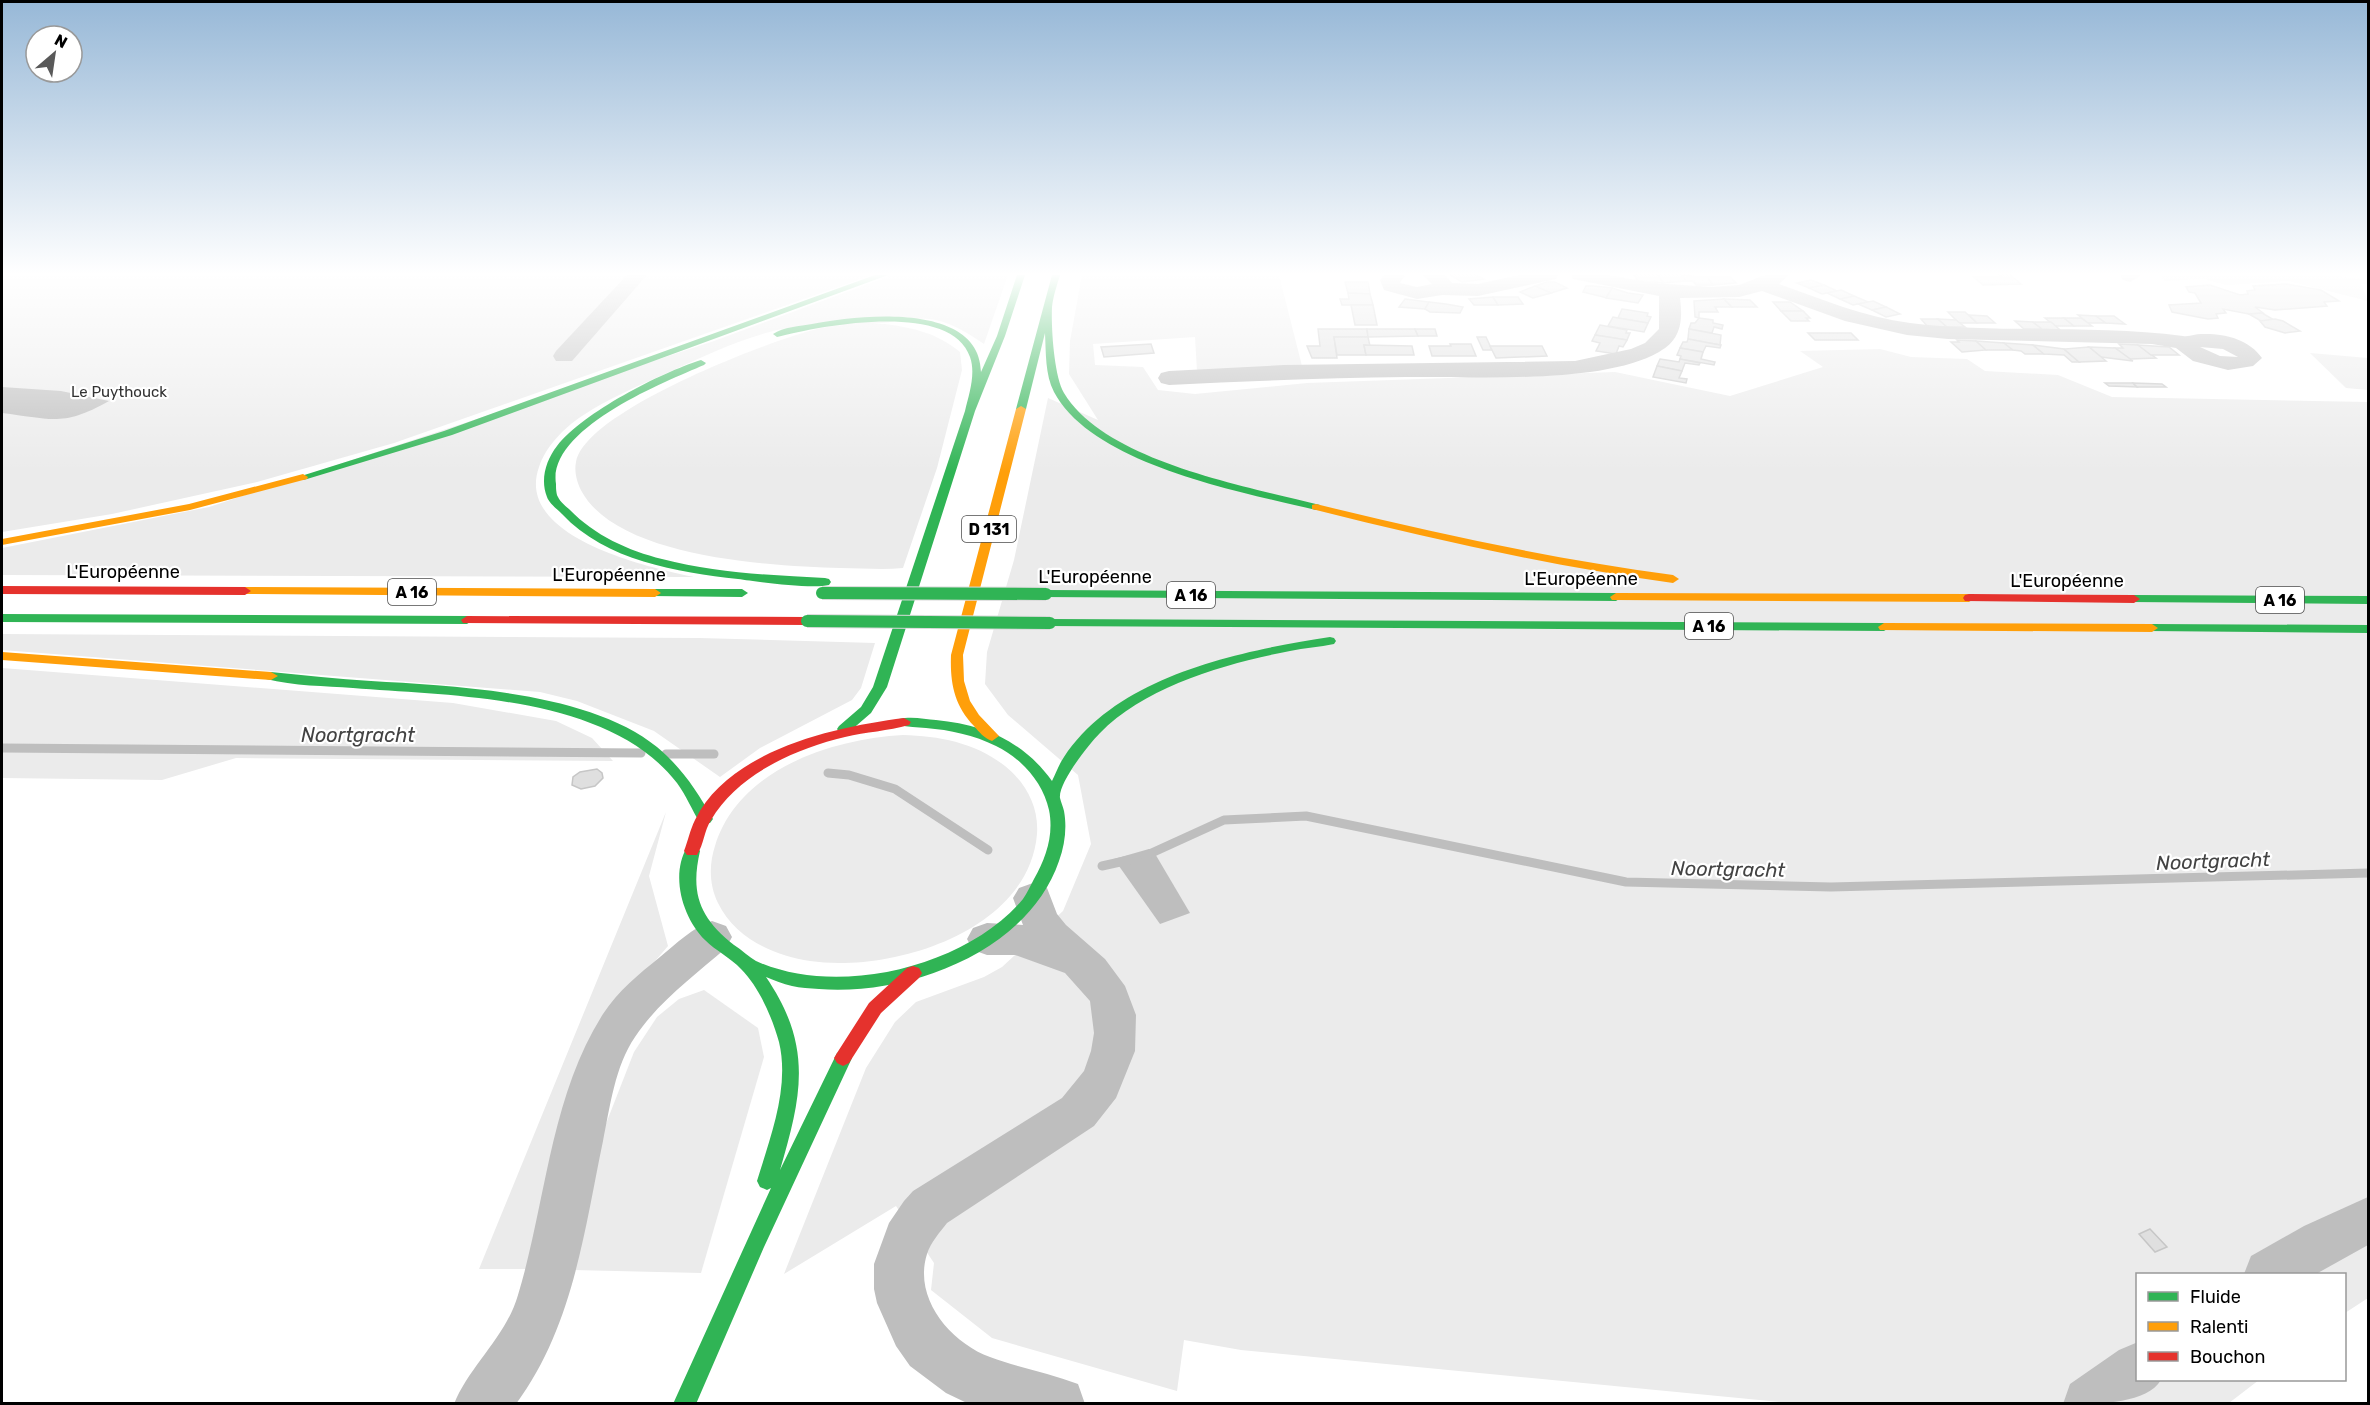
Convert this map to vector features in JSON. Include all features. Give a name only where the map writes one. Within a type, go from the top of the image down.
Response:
[{"type":"main road","points":[[2,542],[199,505],[353,464],[448,434],[704,341]]},
{"type":"main road","points":[[964,341],[975,358],[970,411]]},
{"type":"main road","name":"D 131","points":[[844,729],[866,710],[880,687],[970,411],[999,341]]},
{"type":"main road","name":"D 131","points":[[995,740],[962,704],[955,676],[957,655],[1039,341]]},
{"type":"main road","points":[[1050,341],[1052,373],[1066,403],[1100,433],[1154,460],[1238,487],[1463,544],[1593,569],[1685,580]]},
{"type":"main road","points":[[717,357],[638,392],[580,427],[562,445],[554,459],[550,473],[551,495],[558,507],[577,525],[597,537],[642,556],[715,573],[824,588]]},
{"type":"main road","points":[[1725,583],[2027,598]]},
{"type":"main road","name":"L'Européenne","points":[[776,593],[824,588],[1336,596],[2368,600]]},
{"type":"main road","name":"L'Européenne","points":[[2,590],[753,593]]},
{"type":"main road","name":"A 16","points":[[2,618],[2368,629]]},
{"type":"main road","points":[[1367,639],[1510,636],[1704,626]]},
{"type":"main road","points":[[1053,795],[1064,765],[1083,741],[1106,721],[1150,693],[1208,669],[1255,654],[1314,642],[1346,640]]},
{"type":"main road","points":[[2,656],[156,666],[485,695],[569,711],[624,734],[666,763],[692,789],[705,819]]},
{"type":"main road","points":[[729,950],[774,974],[817,982],[871,981],[913,973],[957,956],[987,939],[1013,920],[1033,898],[1051,868],[1058,845],[1059,823],[1053,795],[1042,777],[1028,761],[995,740],[962,728],[924,722],[884,723],[844,729],[795,746],[759,766],[729,790],[705,819],[691,849],[687,880],[694,910],[729,950],[779,1007],[789,1036],[792,1068],[782,1132],[744,1265]]},
{"type":"main road","points":[[684,1404],[744,1265],[849,1045],[877,1004],[913,973]]},
{"type":"street","points":[[564,356],[578,341]]},
{"type":"street","points":[[1169,378],[1284,372],[1563,368],[1598,364],[1643,351],[1660,341]]},
{"type":"street","points":[[2171,341],[2189,343]]},
{"type":"street","points":[[1033,898],[1043,928],[1102,984],[1115,1018],[1113,1049],[1100,1086],[1078,1112],[930,1207],[908,1236],[897,1268],[898,1288],[916,1332],[928,1348],[945,1363],[986,1383],[1058,1404]]},
{"type":"street","points":[[987,939],[1006,938],[1031,943],[1066,957],[1085,968]]},
{"type":"street","points":[[482,1404],[510,1366],[540,1307],[551,1269],[586,1111],[601,1058],[609,1042],[643,995],[729,950]]},
{"type":"street","points":[[2271,1273],[2322,1243],[2368,1220]]},
{"type":"street","points":[[2090,1404],[2136,1370]]},
{"type":"green space","name":"Le Puythouck","points":[[2,341],[685,341],[394,443],[257,482],[112,514],[2,532]]},
{"type":"green space","points":[[714,341],[742,341],[634,388],[582,416],[556,438],[539,467],[537,491],[546,512],[565,530],[589,544],[618,556],[694,577],[2,575],[2,548],[209,507]]},
{"type":"green space","points":[[780,341],[944,341],[960,352],[962,370],[937,468],[903,568],[776,565],[699,554],[662,545],[628,531],[601,514],[582,492],[576,477],[576,462],[587,442],[611,421],[682,381]]},
{"type":"green space","points":[[1070,341],[1143,341],[1093,344],[1095,365],[1143,367],[1158,390],[1195,394],[1307,383],[1615,372],[1730,396],[1823,367],[1800,351],[1880,349],[1911,357],[1967,359],[1985,371],[2058,375],[2112,397],[2368,402],[2368,1298],[2346,1312],[2346,1273],[2136,1273],[2136,1381],[2258,1381],[2229,1403],[1791,1403],[1241,1350],[1184,1340],[1177,1391],[992,1338],[931,1290],[934,1263],[896,1206],[784,1274],[866,1068],[895,1022],[916,1002],[984,977],[1002,967],[1063,911],[1091,844],[1078,775],[1008,715],[985,684],[987,652],[1014,560],[1048,398],[1098,420],[1069,374]]},
{"type":"green space","points":[[1195,341],[1296,341],[1302,366],[1197,371]]},
{"type":"green space","points":[[2310,353],[2368,358],[2368,390],[2346,388]]},
{"type":"green space","points":[[2,634],[699,638],[875,643],[861,688],[852,700],[760,748],[720,777],[654,731],[577,701],[540,692],[2,650]]},
{"type":"green space","points":[[2,668],[453,703],[556,721],[592,738],[613,761],[236,758],[162,780],[2,778]]},
{"type":"green space","points":[[903,735],[944,739],[970,746],[1005,766],[1025,788],[1036,814],[1037,834],[1028,868],[1010,896],[983,920],[951,938],[916,952],[879,960],[843,963],[796,959],[770,950],[734,926],[718,903],[713,889],[712,860],[715,846],[727,819],[744,797],[766,778],[791,763],[818,752],[847,743]]},
{"type":"green space","points":[[666,812],[649,876],[668,946],[608,1016],[536,1269],[479,1269]]},
{"type":"green space","points":[[704,990],[758,1028],[764,1057],[701,1273],[573,1270],[600,1139],[634,1052],[657,1017],[679,999]]},
{"type":"shaded area","points":[[2,387],[61,391],[109,401],[80,415],[46,419],[2,413]]},
{"type":"shaded area","points":[[1149,849],[1154,852],[1190,913],[1160,924],[1114,859]]},
{"type":"building","points":[[1319,341],[1335,341],[1337,358],[1312,358],[1307,346],[1320,346]]},
{"type":"building","points":[[1335,341],[1369,341],[1370,346],[1364,345],[1366,355],[1337,355]]},
{"type":"building","points":[[1479,341],[1488,341],[1492,350],[1483,350]]},
{"type":"building","points":[[1592,341],[1627,341],[1623,347],[1619,346],[1616,354],[1596,351],[1600,343]]},
{"type":"building","points":[[1696,341],[1720,341],[1720,345]]},
{"type":"building","points":[[1697,341],[1721,345],[1720,348],[1706,346],[1703,352],[1680,348],[1683,342]]},
{"type":"building","points":[[1958,341],[1976,341],[1986,350],[1962,352],[1951,342],[1959,342]]},
{"type":"building","points":[[1976,341],[2004,343],[2013,350],[1986,350]]},
{"type":"building","points":[[2004,343],[2033,345],[2044,354],[2025,354],[2013,350]]},
{"type":"building","points":[[1151,344],[1154,353],[1104,357],[1101,347]]},
{"type":"building","points":[[1450,344],[1471,344],[1476,356],[1432,356],[1429,346],[1451,346]]},
{"type":"building","points":[[2119,344],[2138,345],[2156,358],[2130,359],[2115,348],[2123,348]]},
{"type":"building","points":[[1364,345],[1412,346],[1414,355],[1366,355]]},
{"type":"building","points":[[2033,345],[2064,349],[2079,362],[2072,362],[2064,355],[2044,354]]},
{"type":"building","points":[[2138,345],[2169,347],[2179,355],[2151,355]]},
{"type":"building","points":[[1490,346],[1542,346],[1547,356],[1496,358]]},
{"type":"building","points":[[2089,347],[2115,348],[2133,361],[2101,357]]},
{"type":"building","points":[[2089,347],[2106,361],[2079,362],[2064,349]]},
{"type":"building","points":[[1680,348],[1703,352],[1701,359],[1715,362],[1714,365],[1680,359],[1681,356],[1677,355]]},
{"type":"building","points":[[1660,359],[1679,362],[1680,359],[1700,363],[1699,365],[1685,363],[1682,371],[1657,366]]},
{"type":"building","points":[[1657,366],[1682,371],[1679,378],[1687,379],[1686,383],[1653,377]]},
{"type":"building","points":[[2105,383],[2133,383],[2137,387],[2109,386]]},
{"type":"building","points":[[2133,383],[2162,384],[2166,387],[2137,387]]},
{"type":"building","points":[[597,769],[602,773],[603,778],[595,786],[581,789],[572,785],[573,777],[580,772]]},
{"type":"building","points":[[2150,1229],[2167,1247],[2155,1252],[2139,1234]]},
{"type":"waterway","name":"Noortgracht","points":[[2,748],[641,753]]},
{"type":"waterway","name":"Noortgracht","points":[[666,754],[714,754]]},
{"type":"waterway","name":"Noortgracht","points":[[828,773],[849,775],[895,789],[988,850]]},
{"type":"waterway","name":"Noortgracht","points":[[1145,856],[1224,820],[1306,816],[1626,882],[1831,887],[2368,873]]},
{"type":"waterway","name":"Noortgracht","points":[[1102,866],[1129,860]]},
{"type":"traffic: fast","points":[[303,477],[448,433],[703,341]]},
{"type":"traffic: fast","points":[[963,341],[973,352],[977,366],[970,411]]},
{"type":"traffic: fast","points":[[844,729],[866,710],[880,687],[970,411],[999,341]]},
{"type":"traffic: fast","points":[[1021,409],[1039,341]]},
{"type":"traffic: fast","points":[[1050,341],[1051,361],[1059,392],[1077,416],[1104,436],[1137,454],[1174,469],[1316,507]]},
{"type":"traffic: fast","points":[[701,363],[647,387],[584,425],[561,448],[549,472],[552,498],[586,530],[616,547],[647,559],[720,574],[825,582]]},
{"type":"traffic: fast","points":[[655,593],[742,593]]},
{"type":"traffic: fast","points":[[822,593],[1046,594]]},
{"type":"traffic: fast","points":[[1046,594],[1616,597]]},
{"type":"traffic: fast","points":[[2134,599],[2368,600]]},
{"type":"traffic: fast","points":[[2,618],[467,620]]},
{"type":"traffic: fast","points":[[807,621],[1050,623]]},
{"type":"traffic: fast","points":[[1050,623],[1884,627]]},
{"type":"traffic: fast","points":[[2152,628],[2368,629]]},
{"type":"traffic: fast","points":[[1053,795],[1070,759],[1096,728],[1129,703],[1168,683],[1209,667],[1251,655],[1330,641]]},
{"type":"traffic: fast","points":[[271,676],[478,694],[525,700],[570,711],[613,727],[651,750],[682,780],[705,819]]},
{"type":"traffic: fast","points":[[692,851],[687,886],[697,916],[706,930],[747,964],[793,980],[844,984],[897,977],[948,961],[993,936],[1029,903],[1051,863],[1058,833],[1057,814],[1052,795],[1035,768],[1003,743],[965,729],[904,722]]},
{"type":"traffic: fast","points":[[746,962],[766,992],[780,1019],[788,1044],[791,1068],[790,1092],[785,1119],[767,1181]]},
{"type":"traffic: fast","points":[[684,1404],[757,1240],[843,1058]]},
{"type":"traffic: slow","points":[[992,736],[974,718],[963,701],[958,681],[957,655],[1021,409]]},
{"type":"traffic: slow","points":[[2,542],[190,507],[303,477]]},
{"type":"traffic: slow","points":[[1316,507],[1493,549],[1583,566],[1673,579]]},
{"type":"traffic: slow","points":[[245,591],[655,593]]},
{"type":"traffic: slow","points":[[1616,597],[1969,598]]},
{"type":"traffic: slow","points":[[1884,627],[2152,628]]},
{"type":"traffic: slow","points":[[2,656],[271,676]]},
{"type":"traffic: jam","points":[[2,590],[245,591]]},
{"type":"traffic: jam","points":[[1969,598],[2134,599]]},
{"type":"traffic: jam","points":[[467,620],[807,621]]},
{"type":"traffic: jam","points":[[692,851],[702,821],[721,795],[746,774],[776,756],[808,743],[841,733],[904,722]]},
{"type":"traffic: jam","points":[[843,1058],[875,1008],[913,973]]}]
